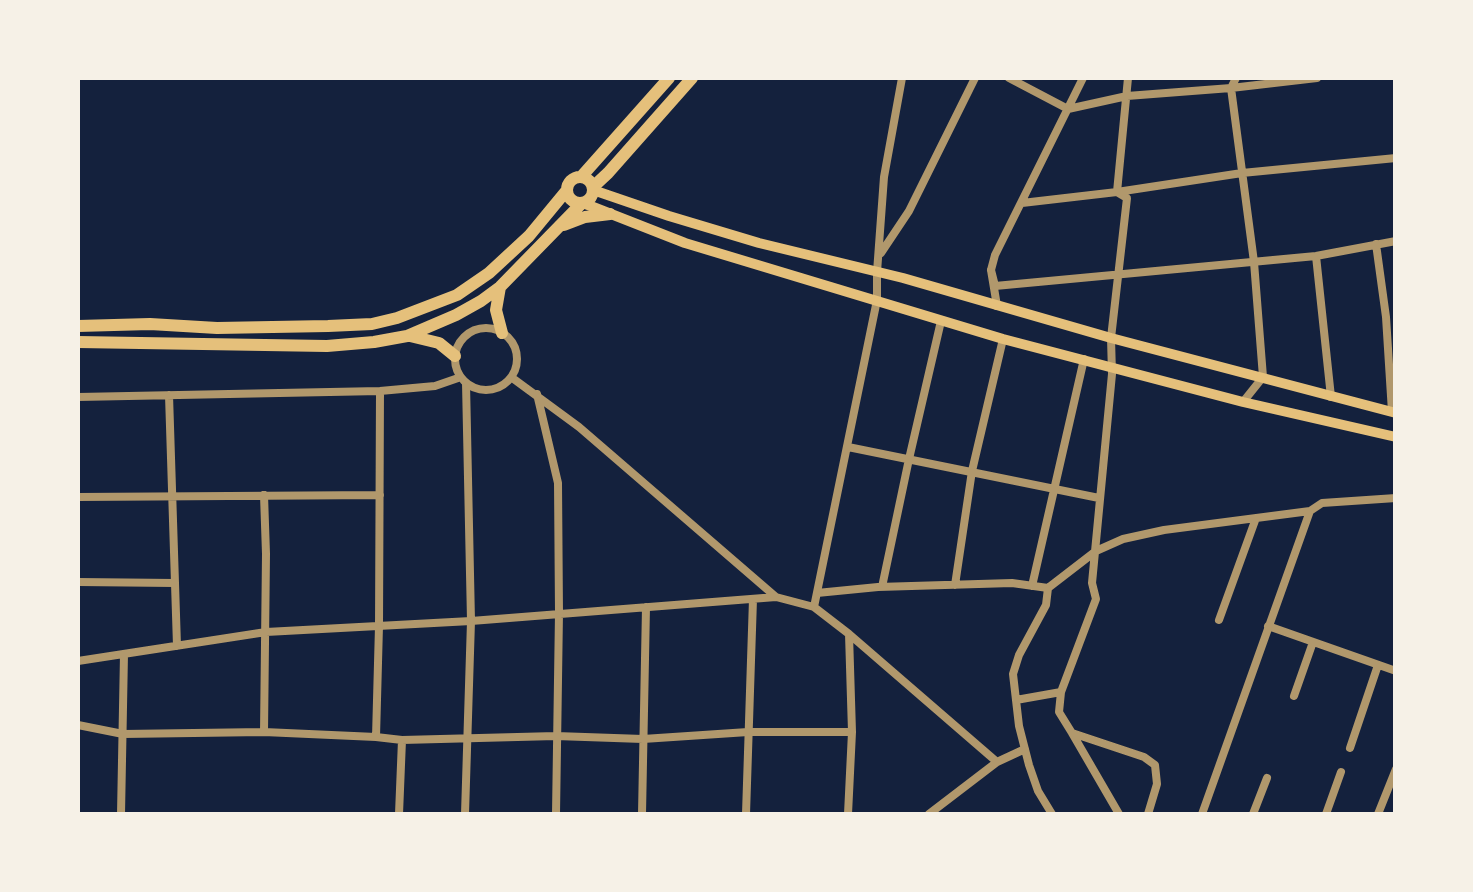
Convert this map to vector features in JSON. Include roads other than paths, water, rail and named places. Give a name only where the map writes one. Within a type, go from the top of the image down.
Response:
[{"type":"highway","points":[[78,326],[372,324],[457,294],[489,273],[529,236],[570,182],[581,177],[669,78]]},
{"type":"highway","points":[[78,342],[327,346],[407,336],[456,315],[500,287],[591,198],[593,188],[692,78]]},
{"type":"highway","points":[[581,177],[593,188]]},
{"type":"highway","points":[[566,190],[569,198],[582,204]]},
{"type":"highway","points":[[561,226],[585,217],[610,214]]},
{"type":"highway","points":[[500,287],[496,310],[502,333]]},
{"type":"highway","points":[[407,336],[438,343],[455,356]]},
{"type":"main road","points":[[593,188],[741,238],[1394,412]]},
{"type":"main road","points":[[582,204],[685,243],[1003,339],[1242,402],[1396,437]]},
{"type":"street","points":[[814,607],[877,300],[884,177],[902,78]]},
{"type":"street","points":[[878,256],[909,212],[975,78]]},
{"type":"street","points":[[1009,78],[1068,109],[1127,96],[1316,78]]},
{"type":"street","points":[[997,306],[991,270],[995,255],[1083,78]]},
{"type":"street","points":[[1117,192],[1128,78]]},
{"type":"street","points":[[1236,78],[1231,88],[1254,262],[1263,377],[1242,402]]},
{"type":"street","points":[[1022,203],[1242,173],[1396,158]]},
{"type":"street","points":[[1117,192],[1127,198],[1111,338],[1112,374],[1092,584],[1096,599],[1062,692],[1060,712],[1119,814]]},
{"type":"street","points":[[991,270],[995,286],[1316,256],[1396,241]]},
{"type":"street","points":[[1376,244],[1391,316],[1394,412]]},
{"type":"street","points":[[1316,256],[1332,397]]},
{"type":"street","points":[[882,587],[941,321]]},
{"type":"street","points":[[78,397],[380,392],[463,380],[475,388],[495,389],[516,368],[515,348],[502,333],[492,329],[472,331],[458,346],[455,356],[463,380],[471,621],[465,814]]},
{"type":"street","points":[[955,585],[972,471],[1003,339]]},
{"type":"street","points":[[1032,586],[1084,358]]},
{"type":"street","points":[[511,377],[579,427],[776,597]]},
{"type":"street","points":[[376,737],[380,392]]},
{"type":"street","points":[[537,394],[558,483],[556,814]]},
{"type":"street","points":[[169,395],[177,646]]},
{"type":"street","points":[[848,447],[1099,498]]},
{"type":"street","points":[[264,494],[264,732]]},
{"type":"street","points":[[78,497],[380,495]]},
{"type":"street","points":[[818,593],[1012,583],[1048,588],[1096,551],[1123,540],[1164,530],[1310,511],[1322,504],[1396,498]]},
{"type":"street","points":[[1202,814],[1310,511]]},
{"type":"street","points":[[1219,620],[1256,518]]},
{"type":"street","points":[[78,582],[174,583]]},
{"type":"street","points":[[1048,588],[1046,605],[1013,674],[1024,749],[1038,792],[1052,814]]},
{"type":"street","points":[[78,661],[266,632],[471,621],[776,597],[814,607],[997,762]]},
{"type":"street","points":[[746,814],[752,599]]},
{"type":"street","points":[[642,814],[646,607]]},
{"type":"street","points":[[1268,626],[1396,671]]},
{"type":"street","points":[[848,814],[852,732],[849,634]]},
{"type":"street","points":[[1294,696],[1313,642]]},
{"type":"street","points":[[121,814],[124,654]]},
{"type":"street","points":[[1350,748],[1378,665]]},
{"type":"street","points":[[1016,700],[1062,692]]},
{"type":"street","points":[[78,724],[123,734],[264,732],[402,740],[556,736],[643,740],[748,732],[852,732]]},
{"type":"street","points":[[1072,734],[1144,757],[1154,765],[1157,784],[1148,814]]},
{"type":"street","points":[[399,814],[402,740]]},
{"type":"street","points":[[929,814],[997,762],[1024,749]]},
{"type":"street","points":[[1378,814],[1396,769]]},
{"type":"street","points":[[1326,814],[1341,772]]},
{"type":"street","points":[[1253,814],[1267,778]]}]
